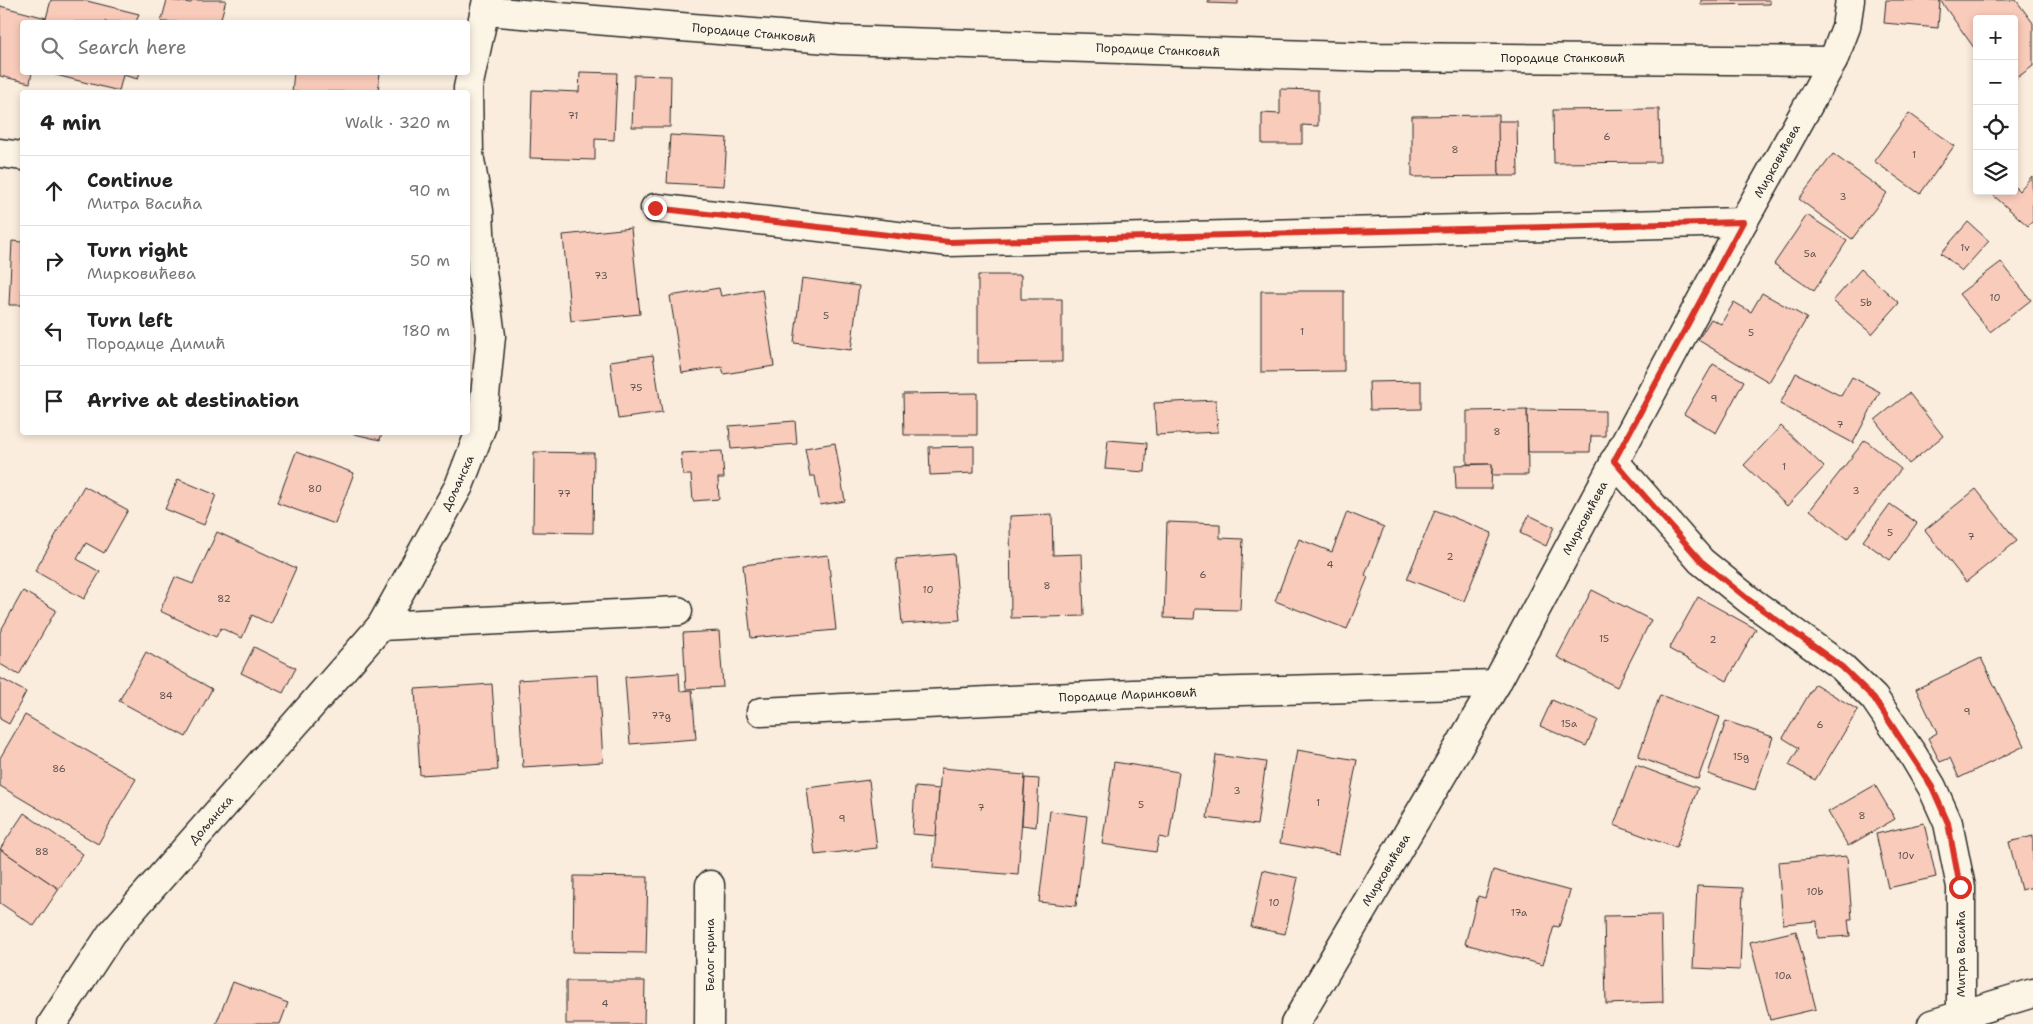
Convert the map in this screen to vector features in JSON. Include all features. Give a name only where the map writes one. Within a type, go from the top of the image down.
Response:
[{"type":"street","name":"Мирковићева","points":[[1295,1024],[1496,684],[1743,222],[1833,60],[1846,27],[1850,0]]},
{"type":"street","name":"Породице Станковић","points":[[486,6],[850,40],[1376,57],[1833,60]]},
{"type":"street","name":"Дољанска","points":[[468,90],[486,6]]},
{"type":"street","points":[[0,153],[20,156]]},
{"type":"street","name":"Дољанска","points":[[52,1024],[111,934],[381,626],[459,486],[482,426],[491,336],[473,211],[470,168]]},
{"type":"street","points":[[655,208],[949,242],[1743,222]]},
{"type":"street","name":"Митра Васића","points":[[1614,461],[1701,561],[1749,600],[1836,662],[1874,698],[1913,755],[1932,787],[1948,823],[1960,887],[1961,1015]]},
{"type":"street","points":[[381,626],[678,611]]},
{"type":"street","name":"Породице Маринковић","points":[[761,712],[1133,694],[1496,684]]},
{"type":"street","name":"Белог крина","points":[[709,1024],[710,885]]},
{"type":"street","points":[[1932,1024],[2033,993]]},
{"type":"building","points":[[51,0],[83,0],[139,14],[137,20],[46,20]]},
{"type":"building","points":[[167,0],[191,3],[192,0],[226,0],[221,20],[162,20]]},
{"type":"building","points":[[1208,0],[1238,0],[1238,4],[1208,3]]},
{"type":"building","points":[[1701,0],[1770,0],[1770,4],[1701,5]]},
{"type":"building","points":[[1886,0],[1940,0],[1938,28],[1884,23]]},
{"type":"building","points":[[1940,0],[2016,0],[2033,23],[2033,66],[2018,77],[2018,15],[1973,15],[1973,46]]},
{"type":"building","points":[[0,6],[46,18],[46,20],[20,20],[20,75],[31,75],[30,83],[0,76]]},
{"type":"building","points":[[580,72],[617,73],[614,140],[595,139],[595,160],[530,158],[532,90],[579,92]]},
{"type":"building","points":[[56,75],[123,75],[119,90]]},
{"type":"building","points":[[123,75],[139,75],[138,79]]},
{"type":"building","points":[[294,75],[380,75],[378,90],[292,90]]},
{"type":"building","points":[[634,75],[671,76],[670,127],[632,127]]},
{"type":"building","points":[[1280,89],[1318,90],[1318,126],[1302,125],[1302,144],[1262,144],[1262,113],[1280,114]]},
{"type":"building","points":[[1659,109],[1660,162],[1554,163],[1553,110]]},
{"type":"building","points":[[1909,113],[1954,146],[1920,194],[1874,161]]},
{"type":"building","points":[[1499,115],[1499,176],[1412,177],[1412,116]]},
{"type":"building","points":[[1498,121],[1517,121],[1518,176],[1499,176]]},
{"type":"building","points":[[670,135],[727,138],[724,186],[667,183]]},
{"type":"building","points":[[1833,154],[1887,193],[1852,239],[1799,199]]},
{"type":"building","points":[[2032,176],[2033,221],[2028,226],[1993,195],[2018,195],[2019,191]]},
{"type":"building","points":[[1807,215],[1847,241],[1814,291],[1774,264]]},
{"type":"building","points":[[1968,222],[1989,241],[1962,271],[1941,253]]},
{"type":"building","points":[[631,228],[640,314],[571,321],[563,235]]},
{"type":"building","points":[[12,241],[20,242],[20,305],[9,305]]},
{"type":"building","points":[[2001,262],[2031,300],[1990,332],[1959,294]]},
{"type":"building","points":[[1861,269],[1899,303],[1872,334],[1833,301]]},
{"type":"building","points":[[978,275],[1021,275],[1021,299],[1062,299],[1062,362],[978,363]]},
{"type":"building","points":[[802,278],[859,286],[851,350],[794,343]]},
{"type":"building","points":[[719,288],[721,296],[762,289],[774,366],[724,374],[722,367],[682,373],[670,296]]},
{"type":"building","points":[[1261,291],[1344,291],[1344,371],[1261,372]]},
{"type":"building","points":[[1762,293],[1807,318],[1769,382],[1698,340],[1711,319],[1721,324],[1734,302],[1751,312]]},
{"type":"building","points":[[653,355],[662,413],[618,419],[610,361]]},
{"type":"building","points":[[1713,364],[1744,381],[1716,433],[1684,414]]},
{"type":"building","points":[[1796,373],[1841,396],[1852,377],[1880,392],[1853,443],[1780,404]]},
{"type":"building","points":[[1421,381],[1421,409],[1370,410],[1369,382]]},
{"type":"building","points":[[977,393],[977,435],[904,435],[903,394]]},
{"type":"building","points":[[1909,393],[1943,436],[1909,464],[1875,420]]},
{"type":"building","points":[[1216,400],[1218,432],[1156,435],[1154,403]]},
{"type":"building","points":[[1527,410],[1605,411],[1605,436],[1591,436],[1590,452],[1528,452]]},
{"type":"building","points":[[1527,410],[1528,475],[1492,475],[1492,464],[1467,464],[1467,411]]},
{"type":"building","points":[[795,421],[797,444],[731,449],[729,426]]},
{"type":"building","points":[[1781,426],[1824,467],[1787,506],[1744,465]]},
{"type":"building","points":[[359,435],[381,435],[380,440]]},
{"type":"building","points":[[1108,440],[1147,443],[1145,472],[1105,469]]},
{"type":"building","points":[[1865,440],[1901,469],[1847,539],[1810,510]]},
{"type":"building","points":[[835,443],[845,501],[820,505],[815,476],[810,476],[805,448]]},
{"type":"building","points":[[974,446],[974,473],[930,475],[929,447]]},
{"type":"building","points":[[722,451],[724,478],[718,478],[719,499],[693,501],[691,475],[683,475],[681,453]]},
{"type":"building","points":[[296,452],[354,473],[335,524],[277,503]]},
{"type":"building","points":[[534,452],[594,453],[593,533],[533,532]]},
{"type":"building","points":[[1492,464],[1491,489],[1456,489],[1455,465]]},
{"type":"building","points":[[178,479],[216,495],[204,525],[165,509]]},
{"type":"building","points":[[84,486],[128,510],[104,553],[86,543],[77,559],[100,572],[84,599],[35,571]]},
{"type":"building","points":[[1976,489],[2017,541],[1966,582],[1925,530]]},
{"type":"building","points":[[1890,504],[1917,523],[1890,560],[1863,541]]},
{"type":"building","points":[[1435,510],[1492,533],[1464,601],[1407,579]]},
{"type":"building","points":[[1347,512],[1384,527],[1365,575],[1368,577],[1347,629],[1275,601],[1299,539],[1332,552]]},
{"type":"building","points":[[1052,514],[1053,555],[1082,554],[1084,616],[1011,618],[1010,516]]},
{"type":"building","points":[[1529,515],[1554,527],[1546,546],[1520,533]]},
{"type":"building","points":[[1167,522],[1220,524],[1220,538],[1243,539],[1240,610],[1195,609],[1194,619],[1164,618]]},
{"type":"building","points":[[217,532],[296,568],[271,624],[252,615],[242,638],[221,628],[216,637],[160,611],[175,577],[193,584]]},
{"type":"building","points":[[954,554],[960,620],[902,624],[896,559]]},
{"type":"building","points":[[828,555],[836,630],[751,638],[743,565]]},
{"type":"building","points":[[1592,590],[1651,620],[1617,687],[1557,657]]},
{"type":"building","points":[[23,591],[56,610],[19,675],[0,664],[0,632]]},
{"type":"building","points":[[1698,597],[1756,629],[1727,681],[1669,649]]},
{"type":"building","points":[[719,631],[723,687],[686,689],[683,633]]},
{"type":"building","points":[[254,647],[296,668],[283,693],[241,673]]},
{"type":"building","points":[[146,652],[212,689],[186,737],[119,701]]},
{"type":"building","points":[[1981,658],[2024,746],[1959,778],[1950,758],[1940,762],[1928,738],[1937,733],[1916,689]]},
{"type":"building","points":[[679,673],[680,691],[692,690],[696,739],[630,744],[625,677]]},
{"type":"building","points":[[598,675],[603,762],[523,767],[518,680]]},
{"type":"building","points":[[0,678],[26,692],[9,724],[0,719]]},
{"type":"building","points":[[492,684],[498,770],[420,775],[415,689]]},
{"type":"building","points":[[1815,684],[1858,710],[1815,780],[1789,765],[1799,748],[1783,738]]},
{"type":"building","points":[[1660,695],[1720,717],[1698,779],[1638,757]]},
{"type":"building","points":[[1552,700],[1598,720],[1586,746],[1540,726]]},
{"type":"building","points":[[25,715],[136,779],[98,844],[0,786],[0,758]]},
{"type":"building","points":[[1726,721],[1773,737],[1755,790],[1708,774]]},
{"type":"building","points":[[1297,750],[1357,760],[1339,854],[1280,843]]},
{"type":"building","points":[[1216,755],[1266,762],[1257,825],[1207,818]]},
{"type":"building","points":[[1114,762],[1179,772],[1169,839],[1159,837],[1156,852],[1102,844]]},
{"type":"building","points":[[1636,765],[1698,788],[1676,848],[1614,825]]},
{"type":"building","points":[[941,768],[1025,775],[1018,875],[933,868]]},
{"type":"building","points":[[1025,778],[1039,779],[1036,827],[1022,825]]},
{"type":"building","points":[[869,780],[877,848],[815,855],[807,788]]},
{"type":"building","points":[[1875,785],[1895,819],[1848,846],[1828,812]]},
{"type":"building","points":[[915,787],[939,789],[936,836],[912,834]]},
{"type":"building","points":[[1050,811],[1087,816],[1076,906],[1039,902]]},
{"type":"building","points":[[24,813],[83,854],[59,889],[0,849]]},
{"type":"building","points":[[1924,823],[1936,877],[1888,888],[1876,834]]},
{"type":"building","points":[[2033,836],[2033,887],[2021,890],[2009,842]]},
{"type":"building","points":[[0,849],[59,889],[34,926],[0,903]]},
{"type":"building","points":[[1847,856],[1852,919],[1848,919],[1850,936],[1818,938],[1817,921],[1783,924],[1778,862]]},
{"type":"building","points":[[1263,870],[1298,878],[1285,934],[1251,927]]},
{"type":"building","points":[[1493,870],[1570,891],[1559,927],[1554,926],[1543,965],[1465,944],[1478,896],[1485,898]]},
{"type":"building","points":[[574,876],[648,877],[646,953],[573,952]]},
{"type":"building","points":[[1697,886],[1743,888],[1740,970],[1693,968]]},
{"type":"building","points":[[1661,915],[1663,1002],[1606,1004],[1604,916]]},
{"type":"building","points":[[1796,931],[1816,1009],[1770,1020],[1750,942]]},
{"type":"building","points":[[566,981],[645,981],[644,1024],[566,1024]]},
{"type":"building","points":[[233,982],[288,1003],[280,1024],[216,1024]]},
{"type":"route","points":[[655,208],[949,242],[1071,237],[1743,222],[1614,461],[1701,561],[1749,600],[1810,642],[1842,667],[1874,698],[1913,755],[1932,787],[1948,823],[1960,887]]}]
